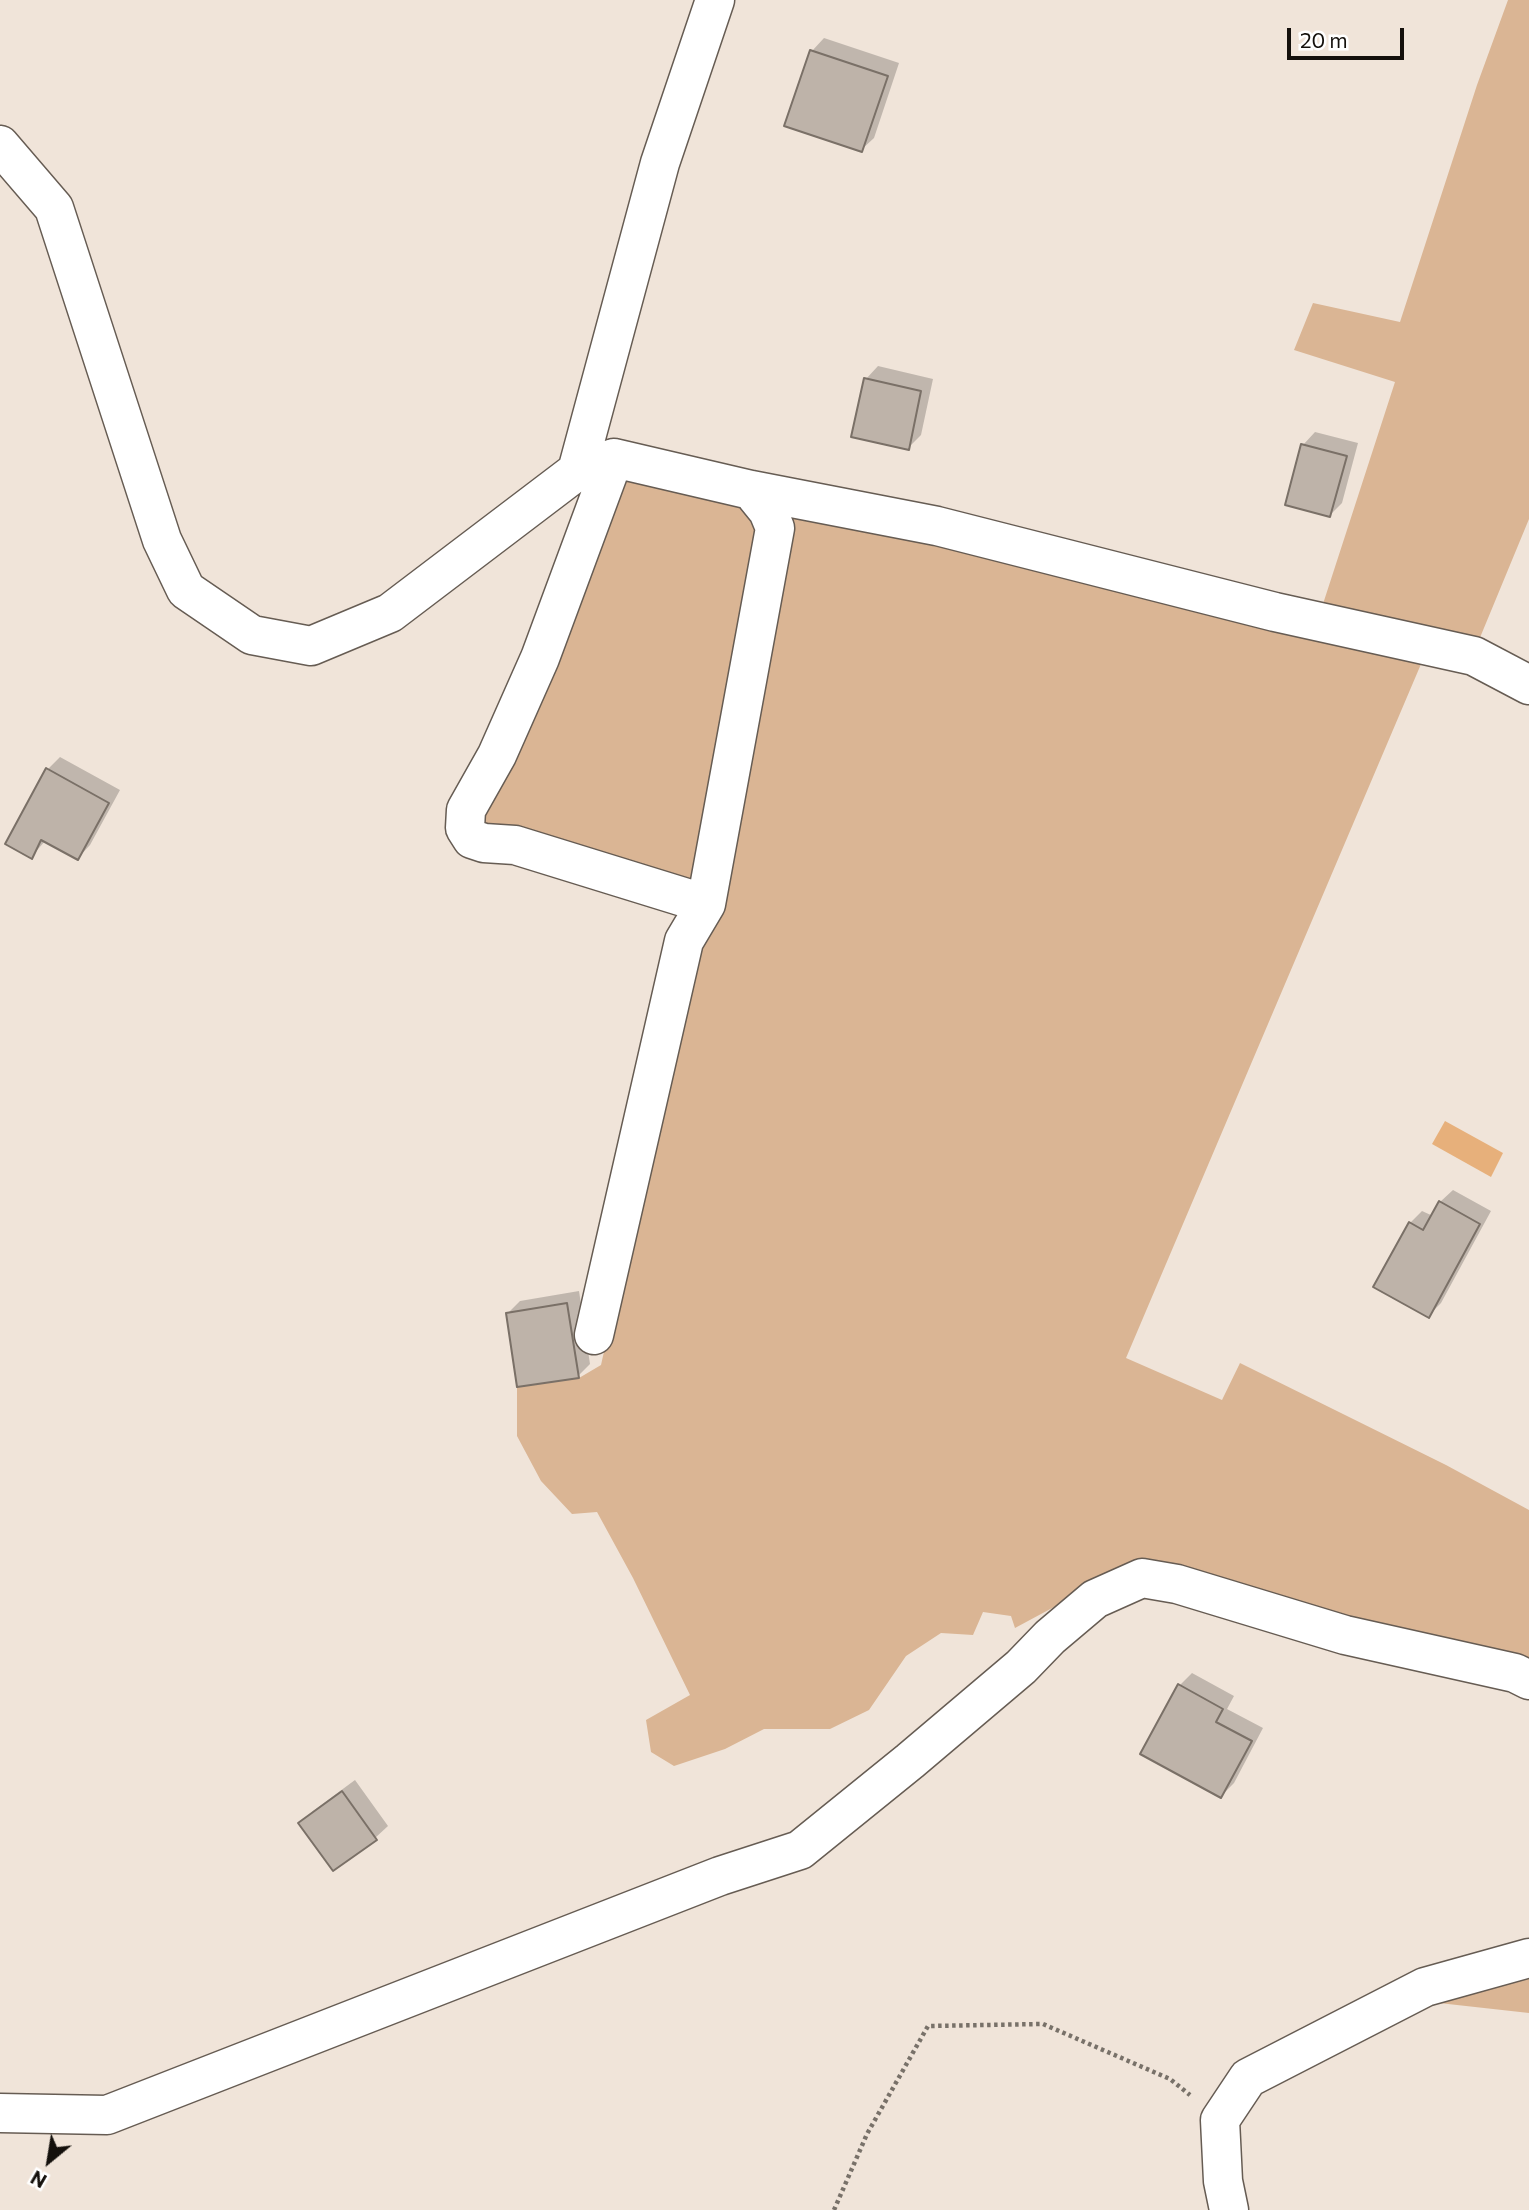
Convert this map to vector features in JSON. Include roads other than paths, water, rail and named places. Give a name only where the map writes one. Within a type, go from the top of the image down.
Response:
[{"type":"street","points":[[577,471],[660,163],[715,0]]},
{"type":"street","points":[[0,145],[54,208],[162,540],[186,590],[252,635],[311,646],[390,613],[577,471],[614,458],[751,490],[937,526],[1275,612],[1474,656],[1529,685]]},
{"type":"street","points":[[614,458],[540,658],[497,755],[466,810],[466,828],[472,839],[484,843],[515,845],[706,904]]},
{"type":"street","points":[[594,1335],[684,941],[706,904],[775,528],[768,511],[751,490]]},
{"type":"street","points":[[0,2113],[107,2115],[720,1876],[800,1850],[1001,1684],[1095,1599],[1142,1578],[1177,1584],[1345,1635],[1515,1673],[1529,1680]]},
{"type":"street","points":[[1229,2210],[1223,2181],[1220,2120],[1248,2078],[1425,1987],[1529,1958]]}]
